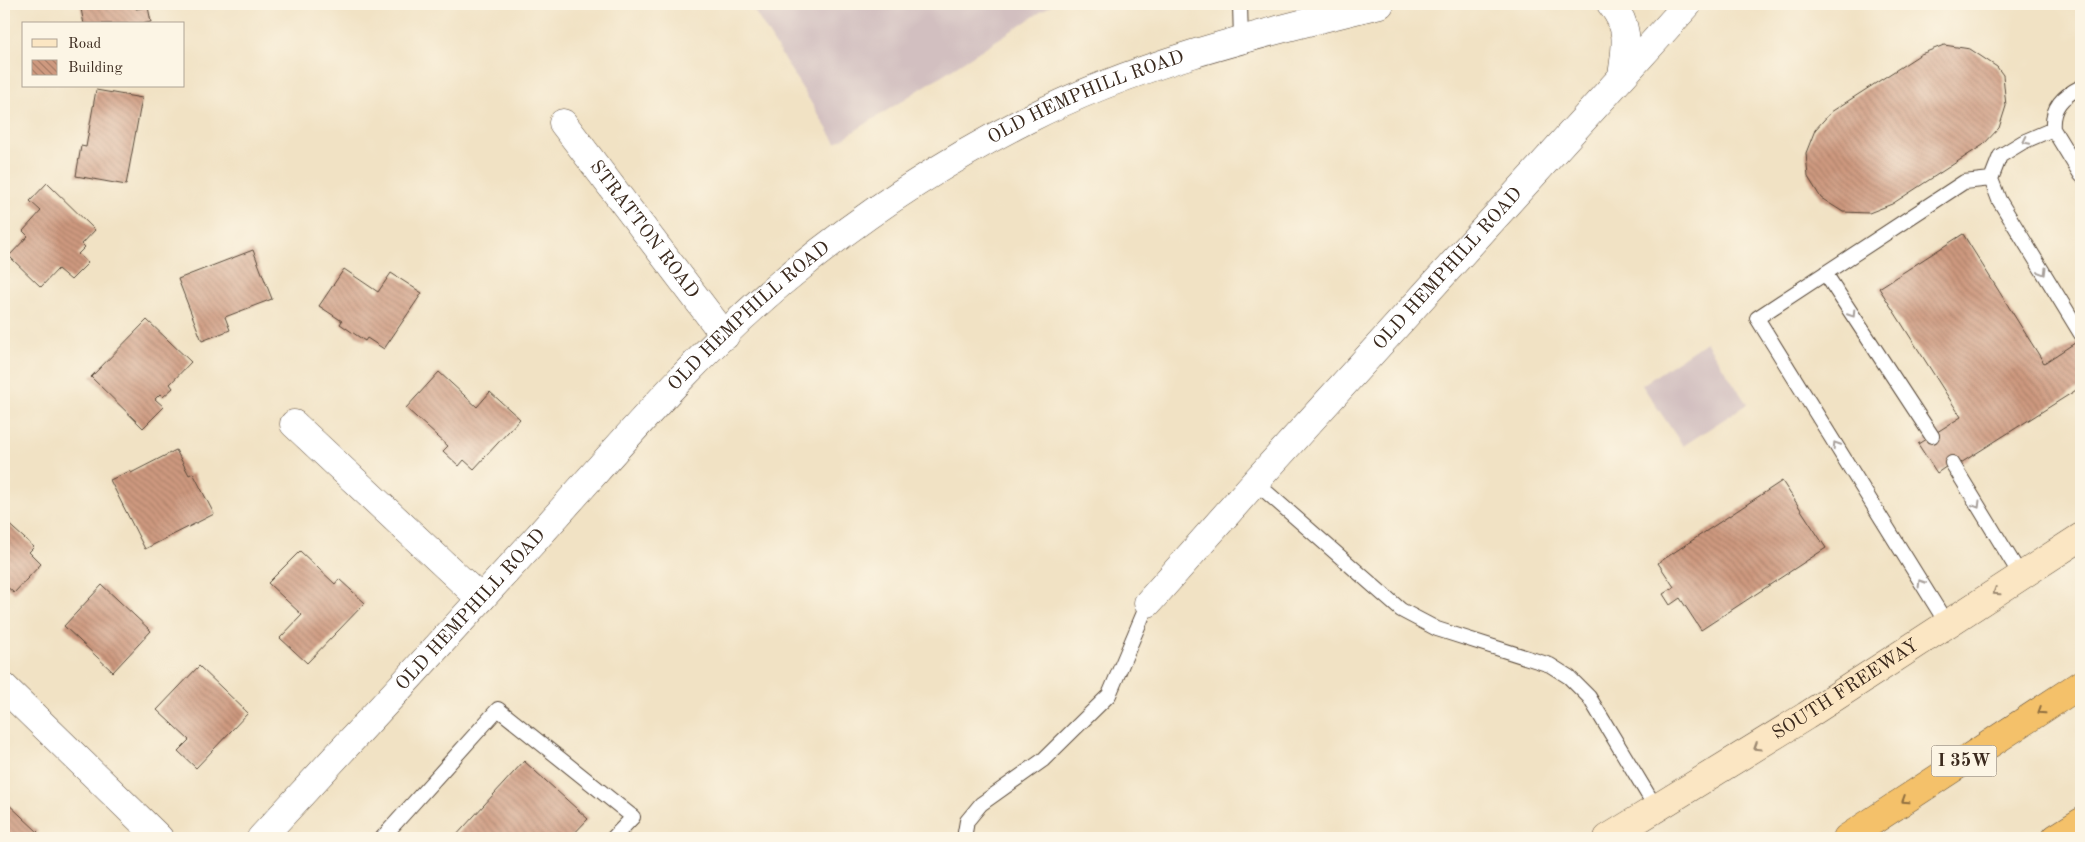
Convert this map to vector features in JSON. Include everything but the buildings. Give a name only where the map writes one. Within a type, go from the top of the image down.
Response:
[{"type":"highway","name":"I 35W","points":[[1847,838],[2081,684]]},
{"type":"highway","points":[[2056,838],[2081,822]]},
{"type":"main road","name":"SOUTH FREEWAY","points":[[1608,838],[1806,716],[2081,537]]},
{"type":"street","name":"OLD HEMPHILL ROAD","points":[[261,838],[667,395],[780,284],[831,243],[901,192],[968,151],[1029,118],[1097,87],[1170,60],[1380,4]]},
{"type":"street","points":[[1611,4],[1619,14],[1627,40],[1622,76]]},
{"type":"street","name":"OLD HEMPHILL ROAD","points":[[1148,603],[1255,482],[1688,4]]},
{"type":"street","name":"STRATTON ROAD","points":[[563,123],[725,336]]},
{"type":"street","points":[[294,424],[481,599]]},
{"type":"street","points":[[4,687],[159,838]]},
{"type":"lane","points":[[1240,4],[1241,40]]},
{"type":"lane","points":[[2081,86],[2065,96],[2052,116],[2053,128],[2081,175]]},
{"type":"lane","points":[[2053,128],[2023,142],[2000,156],[1991,179],[1999,200],[2081,334]]},
{"type":"lane","points":[[1947,624],[1757,318],[1964,182],[1991,179]]},
{"type":"lane","points":[[1825,273],[1932,436]]},
{"type":"lane","points":[[1952,463],[2021,576]]},
{"type":"lane","points":[[1255,482],[1401,610],[1437,629],[1550,664],[1569,677],[1589,697],[1656,808]]},
{"type":"lane","points":[[964,838],[967,821],[981,804],[1043,760],[1110,695],[1148,603]]},
{"type":"lane","points":[[382,838],[498,709],[633,817],[613,838]]},
{"type":"shaded area","points":[[750,4],[1053,4],[836,143]]},
{"type":"shaded area","points":[[1706,342],[1747,404],[1683,446],[1642,385]]}]
